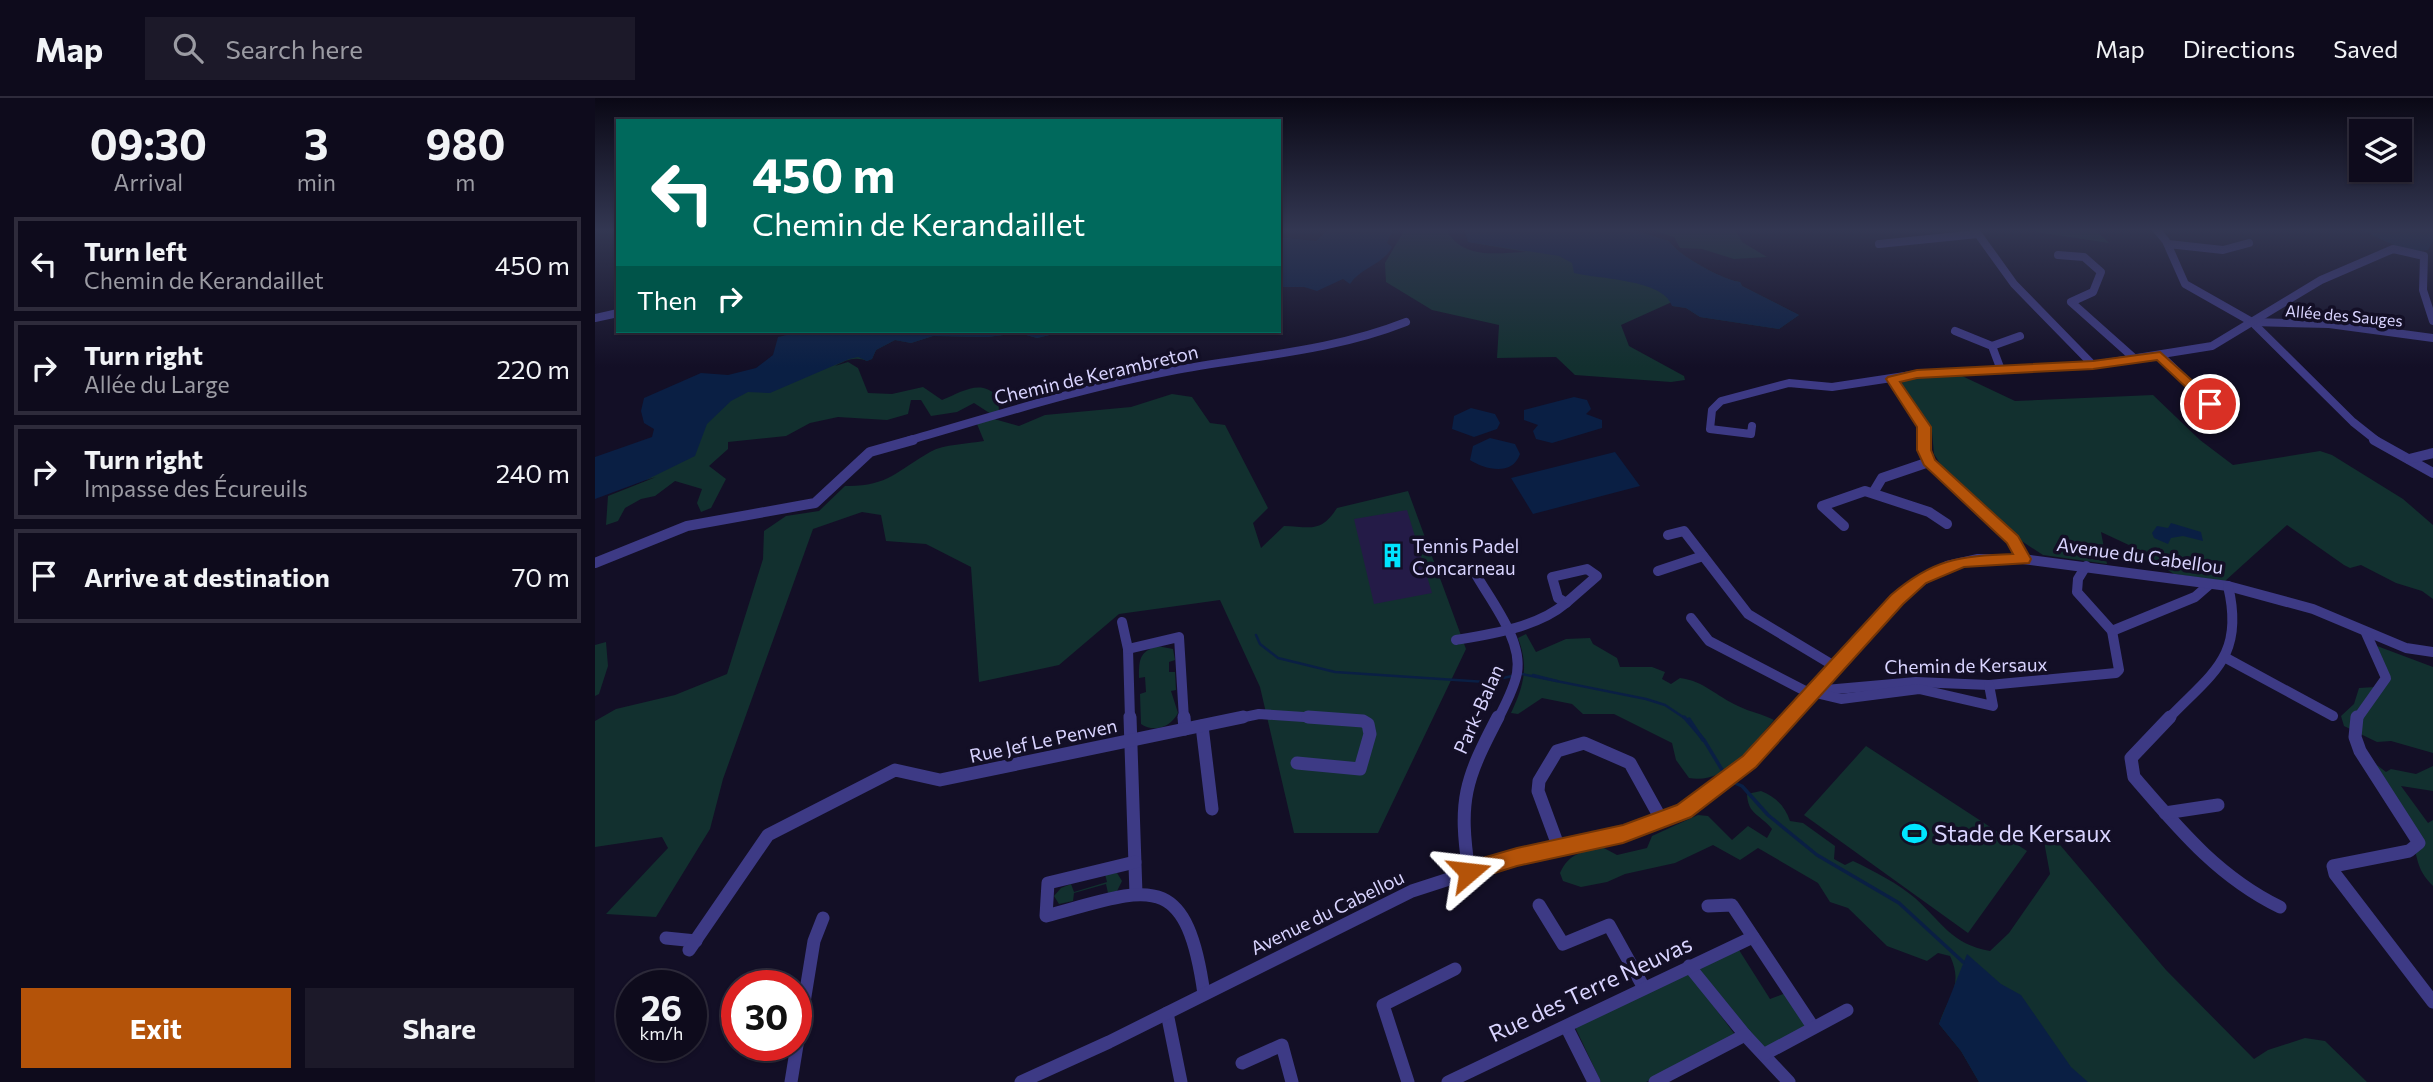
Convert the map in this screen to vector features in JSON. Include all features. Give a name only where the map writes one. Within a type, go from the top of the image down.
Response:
[{"type":"street","points":[[2007,275],[2093,365]]},
{"type":"street","points":[[2100,275],[2093,292],[2071,302],[2135,359]]},
{"type":"street","points":[[2176,275],[2185,284],[2252,322],[2353,422],[2433,473]]},
{"type":"street","points":[[1752,426],[1751,434],[1710,429],[1713,410],[1721,401],[1789,383],[1832,387],[1917,374],[2093,365],[2212,346],[2333,275]]},
{"type":"street","points":[[2422,275],[2423,305],[2433,321]]},
{"type":"street","points":[[595,318],[616,313]]},
{"type":"street","name":"Chemin de Kerambreton","points":[[595,563],[687,526],[814,503],[851,466],[870,452],[1083,391],[1171,371],[1336,345],[1371,337],[1406,322]]},
{"type":"street","name":"Allée des Sauges","points":[[2252,322],[2329,324],[2433,338]]},
{"type":"street","points":[[1955,331],[1992,346],[2020,336]]},
{"type":"street","points":[[1992,346],[2001,370]]},
{"type":"street","points":[[2160,355],[2227,419]]},
{"type":"street","points":[[1892,379],[1924,427],[1924,450],[1929,462],[2013,540],[2023,559]]},
{"type":"street","points":[[2409,459],[2433,453]]},
{"type":"street","points":[[1873,494],[1882,478],[1929,462]]},
{"type":"street","points":[[1844,526],[1822,506],[1856,493],[1873,494],[1929,512],[1947,524]]},
{"type":"street","points":[[1668,536],[1683,531],[1748,614],[1836,667]]},
{"type":"street","points":[[1658,570],[1703,556]]},
{"type":"street","name":"Avenue du Cabellou","points":[[1021,1082],[1412,891],[1469,872],[1623,834],[1700,802],[1733,776],[1897,600],[1931,573],[1978,559],[2023,559],[2228,586],[2313,608],[2406,648],[2433,652]]},
{"type":"street","points":[[2085,566],[2078,579],[2077,592],[2112,631],[2195,597],[2210,584]]},
{"type":"street","name":"Park-Balan","points":[[1469,872],[1464,823],[1466,787],[1518,669],[1505,629],[1474,571]]},
{"type":"street","points":[[2228,586],[2233,604],[2230,649],[2226,658],[2131,758],[2134,777],[2206,861],[2252,895],[2280,907]]},
{"type":"street","points":[[1456,640],[1505,629],[1554,613],[1566,603]]},
{"type":"street","points":[[1691,618],[1709,641],[1813,693],[1841,699],[1919,689],[1993,706],[1989,685]]},
{"type":"street","points":[[1122,622],[1128,649],[1133,741],[1136,894]]},
{"type":"street","name":"Chemin de Kersaux","points":[[1813,693],[1916,682],[1989,685],[2116,673],[2119,670],[2112,631]]},
{"type":"street","points":[[2366,632],[2386,678],[2353,727],[2358,747],[2419,843],[2409,851],[2361,858],[2333,866],[2335,874],[2433,1002]]},
{"type":"street","points":[[1128,649],[1179,637],[1185,729]]},
{"type":"street","points":[[2226,658],[2333,716]]},
{"type":"street","name":"Rue Jef Le Penven","points":[[666,938],[692,946],[768,835],[894,770],[940,780],[1259,714],[1363,721],[1369,724],[1370,734],[1360,769],[1297,764]]},
{"type":"street","points":[[1202,726],[1212,809]]},
{"type":"street","points":[[1559,848],[1538,791],[1539,781],[1557,751],[1584,743],[1630,762],[1661,820]]},
{"type":"street","points":[[2165,813],[2218,805]]},
{"type":"street","points":[[1135,862],[1048,883],[1046,916],[1136,894],[1157,895],[1183,918],[1202,974],[1204,994]]},
{"type":"street","points":[[1539,905],[1563,944],[1609,925],[1644,988]]},
{"type":"street","points":[[1708,906],[1732,905],[1813,1027]]},
{"type":"street","points":[[791,1082],[814,941],[823,918]]},
{"type":"street","name":"Rue des Terre Neuvas","points":[[1448,1082],[1466,1077],[1753,937]]},
{"type":"street","points":[[1689,966],[1745,1035],[1789,1082]]},
{"type":"street","points":[[1408,1082],[1383,1005],[1455,969]]},
{"type":"street","points":[[1765,1054],[1847,1010]]},
{"type":"street","points":[[1167,1013],[1181,1082]]},
{"type":"street","points":[[1567,1028],[1594,1082]]},
{"type":"street","points":[[1654,1082],[1745,1035]]},
{"type":"street","points":[[1242,1063],[1282,1045],[1292,1082]]},
{"type":"green space","points":[[1386,275],[1719,275],[1740,282],[1742,286],[1799,315],[1779,329],[1700,317],[1686,308],[1672,306],[1672,302],[1621,325],[1629,346],[1684,376],[1685,380],[1671,382],[1575,375],[1556,357],[1497,358],[1499,325],[1432,310],[1386,282]]},
{"type":"green space","points":[[1019,333],[987,337],[933,336],[911,343],[895,340],[876,350],[872,359],[851,359],[835,366],[848,362],[858,368],[868,393],[892,394],[923,387],[942,400],[971,388],[985,388],[998,397],[999,411],[991,414],[974,403],[957,412],[931,416],[921,400],[911,400],[908,414],[887,420],[838,417],[810,423],[786,436],[728,442],[728,449],[709,466],[726,479],[711,508],[701,512],[697,503],[702,489],[675,481],[655,496],[641,499],[625,508],[618,521],[606,525],[608,496],[656,477],[646,480],[715,404],[887,336]]},
{"type":"green space","points":[[1019,333],[1058,333],[1037,338]]},
{"type":"green space","points":[[1960,375],[2015,401],[2153,395],[2200,440],[2233,465],[2320,451],[2332,455],[2403,499],[2433,525],[2433,599],[2422,591],[2396,583],[2361,565],[2350,568],[2344,565],[2287,525],[2225,581],[2174,574],[2131,546],[2101,532],[2107,564],[2043,555],[2020,540],[1944,470],[1934,454],[1932,432],[1901,383],[1910,379]]},
{"type":"green space","points":[[1172,394],[1192,397],[1210,423],[1225,425],[1268,508],[1253,523],[1261,548],[1284,526],[1315,527],[1326,522],[1337,508],[1408,491],[1466,649],[1378,833],[1294,833],[1260,687],[1220,600],[1119,614],[1059,665],[979,682],[971,567],[926,544],[886,541],[881,515],[862,512],[813,529],[723,779],[710,829],[656,917],[606,914],[668,848],[662,837],[595,847],[595,721],[616,709],[675,695],[727,674],[763,559],[764,531],[786,516],[819,511],[845,486],[882,481],[936,449],[984,441],[977,424],[994,419],[1019,426],[1045,415],[1131,407]]},
{"type":"green space","points":[[1526,634],[1536,652],[1566,639],[1590,638],[1593,644],[1617,658],[1620,667],[1652,667],[1665,672],[1662,679],[1671,684],[1680,678],[1696,682],[1738,706],[1774,720],[1727,769],[1703,779],[1689,778],[1676,760],[1672,743],[1614,714],[1583,714],[1572,704],[1542,698],[1518,714],[1511,713],[1519,694],[1524,667],[1518,638]]},
{"type":"green space","points":[[606,642],[608,666],[599,694],[595,696],[595,645]]},
{"type":"green space","points":[[1157,646],[1173,649],[1175,660],[1169,662],[1169,672],[1175,672],[1176,690],[1171,691],[1178,713],[1167,725],[1151,728],[1141,724],[1140,694],[1146,692],[1145,677],[1139,678],[1139,666],[1143,654]]},
{"type":"green space","points":[[2377,646],[2433,667],[2433,753],[2391,741],[2377,742],[2344,726],[2341,716],[2354,704],[2359,688],[2375,687],[2381,677]]},
{"type":"green space","name":"Stade de Kersaux","points":[[1866,746],[2027,851],[1968,933],[1804,815]]},
{"type":"green space","points":[[2365,756],[2386,772],[2391,769],[2416,774],[2433,766],[2433,791],[2401,786],[2428,823],[2433,820],[2433,886],[2423,873],[2405,828]]},
{"type":"green space","points":[[1761,791],[1779,803],[1790,821],[1803,823],[1835,846],[1834,859],[1845,865],[1853,861],[1901,887],[1956,937],[1977,948],[1990,951],[2009,933],[2050,874],[2043,836],[2055,839],[2166,970],[2254,1059],[2268,1050],[2305,1038],[2325,1041],[2367,1082],[1979,1082],[1961,1051],[1939,1024],[1955,983],[1954,966],[1950,956],[1938,953],[1927,961],[1887,946],[1848,908],[1830,902],[1818,883],[1758,848],[1740,860],[1713,845],[1675,863],[1625,874],[1607,882],[1581,887],[1563,881],[1560,873],[1577,854],[1602,847],[1617,855],[1647,848],[1652,836],[1698,815],[1708,816],[1732,840],[1748,826],[1767,838],[1772,829],[1752,810],[1747,794]]},
{"type":"green space","points":[[1117,873],[1122,881],[1117,891],[1108,893],[1106,884],[1074,893],[1073,901],[1059,904],[1054,896],[1061,888],[1071,884],[1074,892],[1107,882],[1105,874]]},
{"type":"green space","points":[[1739,950],[1770,999],[1786,993],[1809,1025],[1762,1050],[1697,969]]},
{"type":"green space","points":[[1689,973],[1736,1036],[1646,1082],[1601,1082],[1575,1027]]},
{"type":"water","points":[[1281,275],[1359,275],[1350,284],[1343,279],[1317,291],[1304,287],[1281,287]]},
{"type":"water","points":[[1586,275],[1719,275],[1740,282],[1742,286],[1799,315],[1779,329],[1700,317],[1686,308],[1672,306],[1657,290]]},
{"type":"water","points":[[795,333],[1019,333],[987,337],[933,336],[911,343],[895,340],[876,350],[872,359],[867,361],[858,357],[849,359],[770,393],[748,392],[731,401],[707,424],[695,456],[646,480],[595,499],[595,457],[652,437],[654,429],[644,423],[641,411],[644,398],[701,373],[728,375],[756,368],[773,355],[778,337]]},
{"type":"water","points":[[1019,333],[1058,333],[1037,338]]},
{"type":"water","points":[[1574,397],[1587,400],[1591,409],[1586,414],[1602,420],[1602,428],[1552,443],[1536,439],[1533,431],[1538,425],[1524,420],[1524,410]]},
{"type":"water","points":[[1471,408],[1495,414],[1500,423],[1497,429],[1474,437],[1452,429],[1454,416]]},
{"type":"water","points":[[1490,438],[1515,444],[1520,454],[1511,466],[1490,468],[1470,460],[1473,446]]},
{"type":"water","points":[[1615,452],[1640,486],[1533,514],[1511,478]]},
{"type":"water","points":[[2171,523],[2201,532],[2203,541],[2183,536],[2171,538],[2168,544],[2154,538],[2152,533],[2157,526],[2168,528]]},
{"type":"water","points":[[1967,954],[2001,984],[2021,995],[2071,1067],[2088,1082],[1979,1082],[1961,1051],[1939,1024]]},
{"type":"building","name":"Tennis Padel Concarneau","points":[[1407,510],[1432,593],[1374,604],[1354,519]]},
{"type":"waterway","points":[[1256,635],[1260,644],[1278,658],[1335,672],[1486,682],[1512,676]]},
{"type":"waterway","points":[[1522,674],[1646,699],[1665,705],[1685,719]]},
{"type":"waterway","points":[[1533,675],[1557,681]]},
{"type":"waterway","points":[[1685,719],[1700,735]]},
{"type":"waterway","points":[[1689,719],[1700,735]]},
{"type":"waterway","points":[[1700,735],[1724,773]]},
{"type":"waterway","points":[[1700,735],[1703,740]]},
{"type":"waterway","points":[[1730,781],[1742,786],[1768,815],[1817,855],[1899,903],[1963,962]]},
{"type":"place","name":"Tennis Padel Concarneau","points":[[1392,556]]},
{"type":"place","name":"Stade de Kersaux","points":[[1914,833]]},
{"type":"route","points":[[1469,872],[1517,857],[1623,834],[1684,811],[1700,802],[1750,761],[1897,600],[1920,579],[1962,562],[1978,559],[2023,559],[2013,540],[1929,462],[1924,450],[1924,427],[1892,379],[1917,374],[2093,365],[2160,355],[2210,404]]}]
